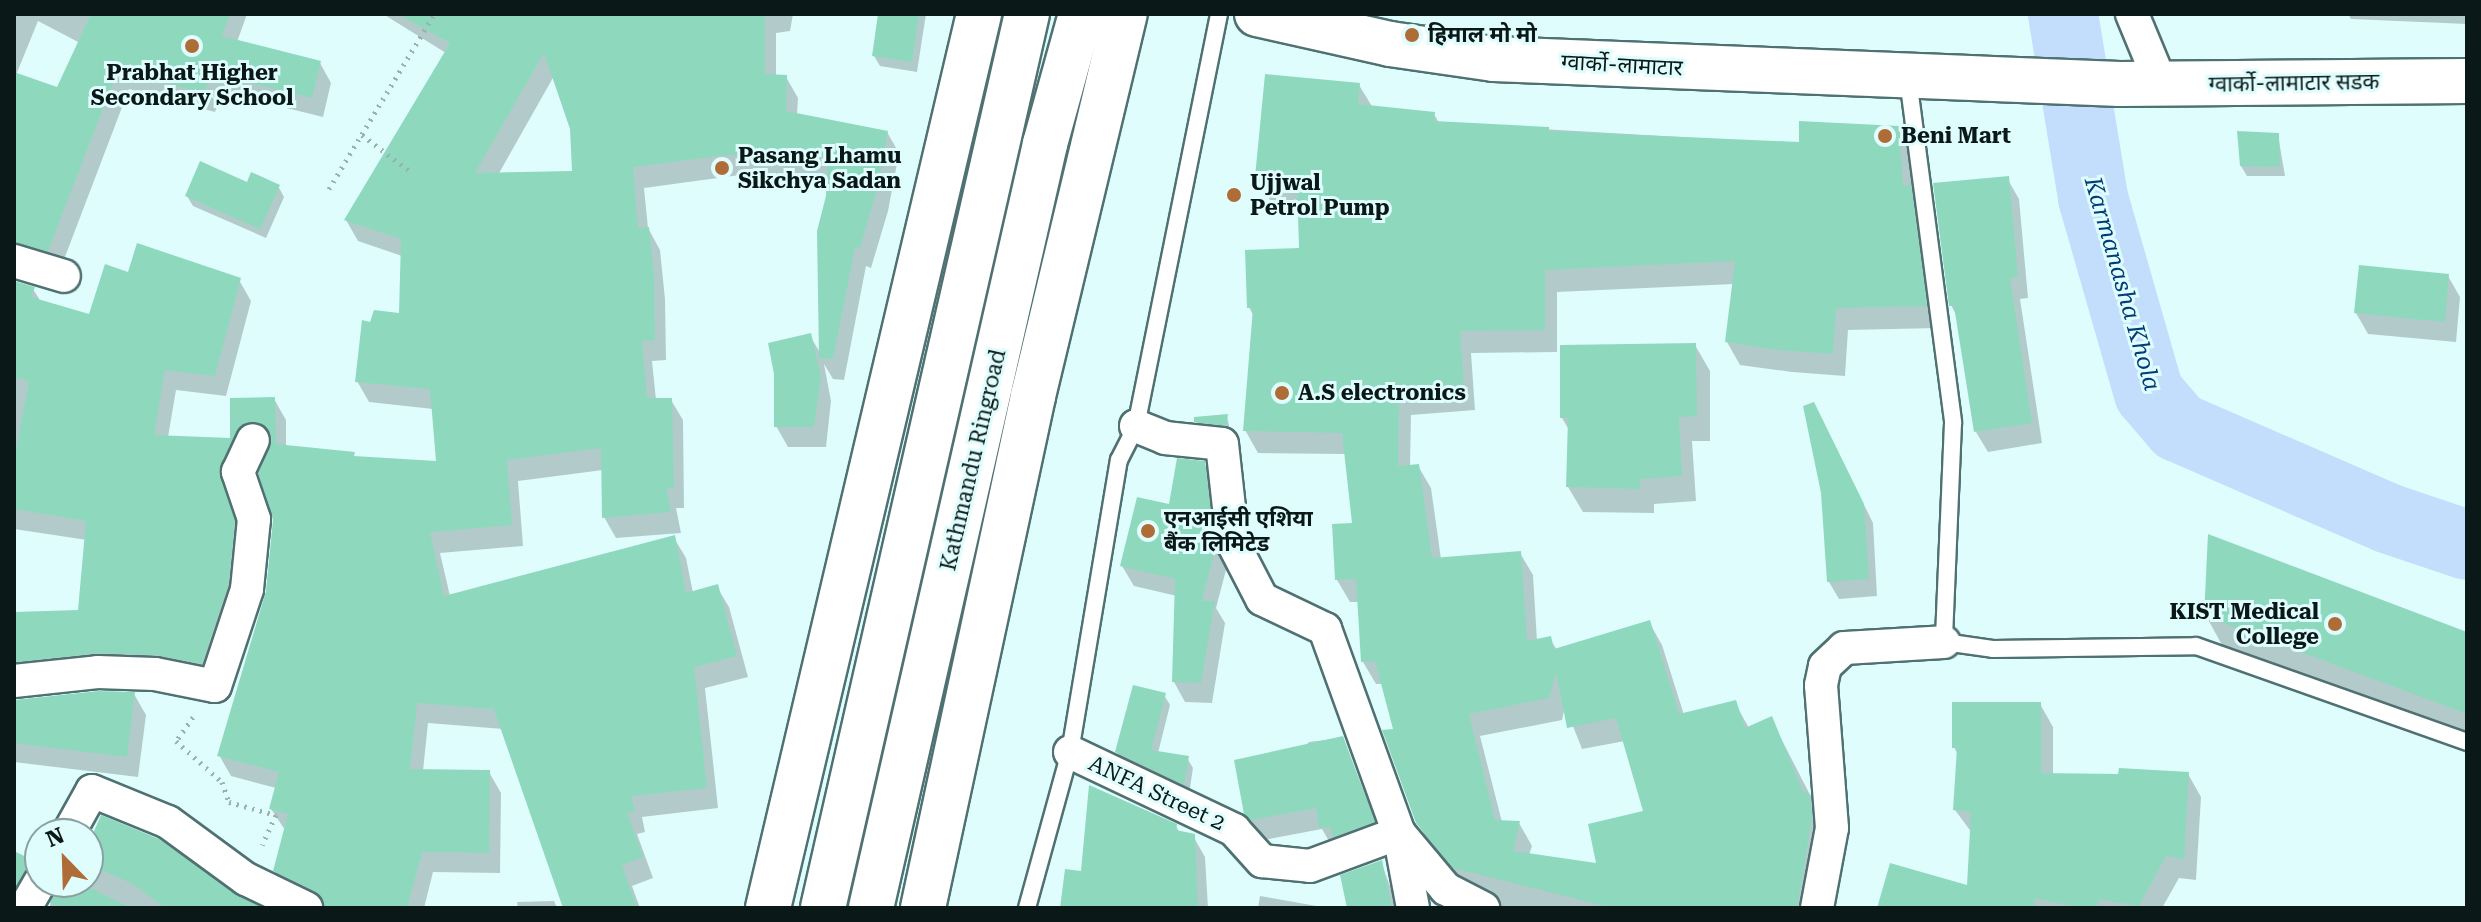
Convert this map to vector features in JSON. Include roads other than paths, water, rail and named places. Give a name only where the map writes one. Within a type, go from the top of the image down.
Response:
[{"type":"main road","points":[[768,908],[979,14]]},
{"type":"main road","name":"Kathmandu Ringroad","points":[[823,908],[1027,14]]},
{"type":"main road","name":"Kathmandu Ringroad","points":[[871,908],[1045,144],[1081,14]]},
{"type":"main road","points":[[923,908],[1033,396],[1125,14]]},
{"type":"main road","name":"ग्वार्को-लामाटार","points":[[1257,14],[1390,44],[1494,59],[1908,79],[1991,80]]},
{"type":"main road","name":"ग्वार्को-लामाटार सडक","points":[[1991,80],[2141,84],[2467,81]]},
{"type":"street","points":[[2132,14],[2141,84]]},
{"type":"street","points":[[14,261],[64,276]]},
{"type":"street","points":[[1136,426],[1165,438],[1222,444],[1233,543],[1262,599],[1325,629],[1399,833],[1413,908]]},
{"type":"street","points":[[14,681],[98,672],[155,674],[215,686],[247,589],[254,519],[238,472],[253,440]]},
{"type":"street","points":[[1817,908],[1832,828],[1821,685],[1825,666],[1844,648],[1944,642]]},
{"type":"street","name":"ANFA Street 2","points":[[1070,752],[1234,830],[1262,861],[1310,866],[1399,833]]},
{"type":"street","points":[[77,818],[92,791],[168,822],[246,879],[306,908]]},
{"type":"street","points":[[1399,833],[1446,889],[1483,908]]},
{"type":"lane","points":[[1027,908],[1070,752],[1119,460],[1136,426],[1219,14]]},
{"type":"lane","points":[[1908,79],[1953,423],[1944,642],[1993,649],[2196,646],[2467,742]]},
{"type":"waterway","name":"Karmanasha Khola","points":[[2063,14],[2093,198],[2149,393],[2178,427],[2387,518],[2467,545]]},
{"type":"place","name":"हिमाल मो मो","points":[[1412,35]]},
{"type":"place","name":"Prabhat Higher Secondary School","points":[[192,46]]},
{"type":"place","name":"Beni Mart","points":[[1885,136]]},
{"type":"place","name":"Pasang Lhamu Sikchya Sadan","points":[[722,168]]},
{"type":"place","name":"Ujjwal Petrol Pump","points":[[1234,195]]},
{"type":"place","name":"A.S electronics","points":[[1282,393]]},
{"type":"place","name":"एनआईसी एशिया बैंक लिमिटेड","points":[[1148,531]]},
{"type":"place","name":"KIST Medical College","points":[[2335,624]]}]
